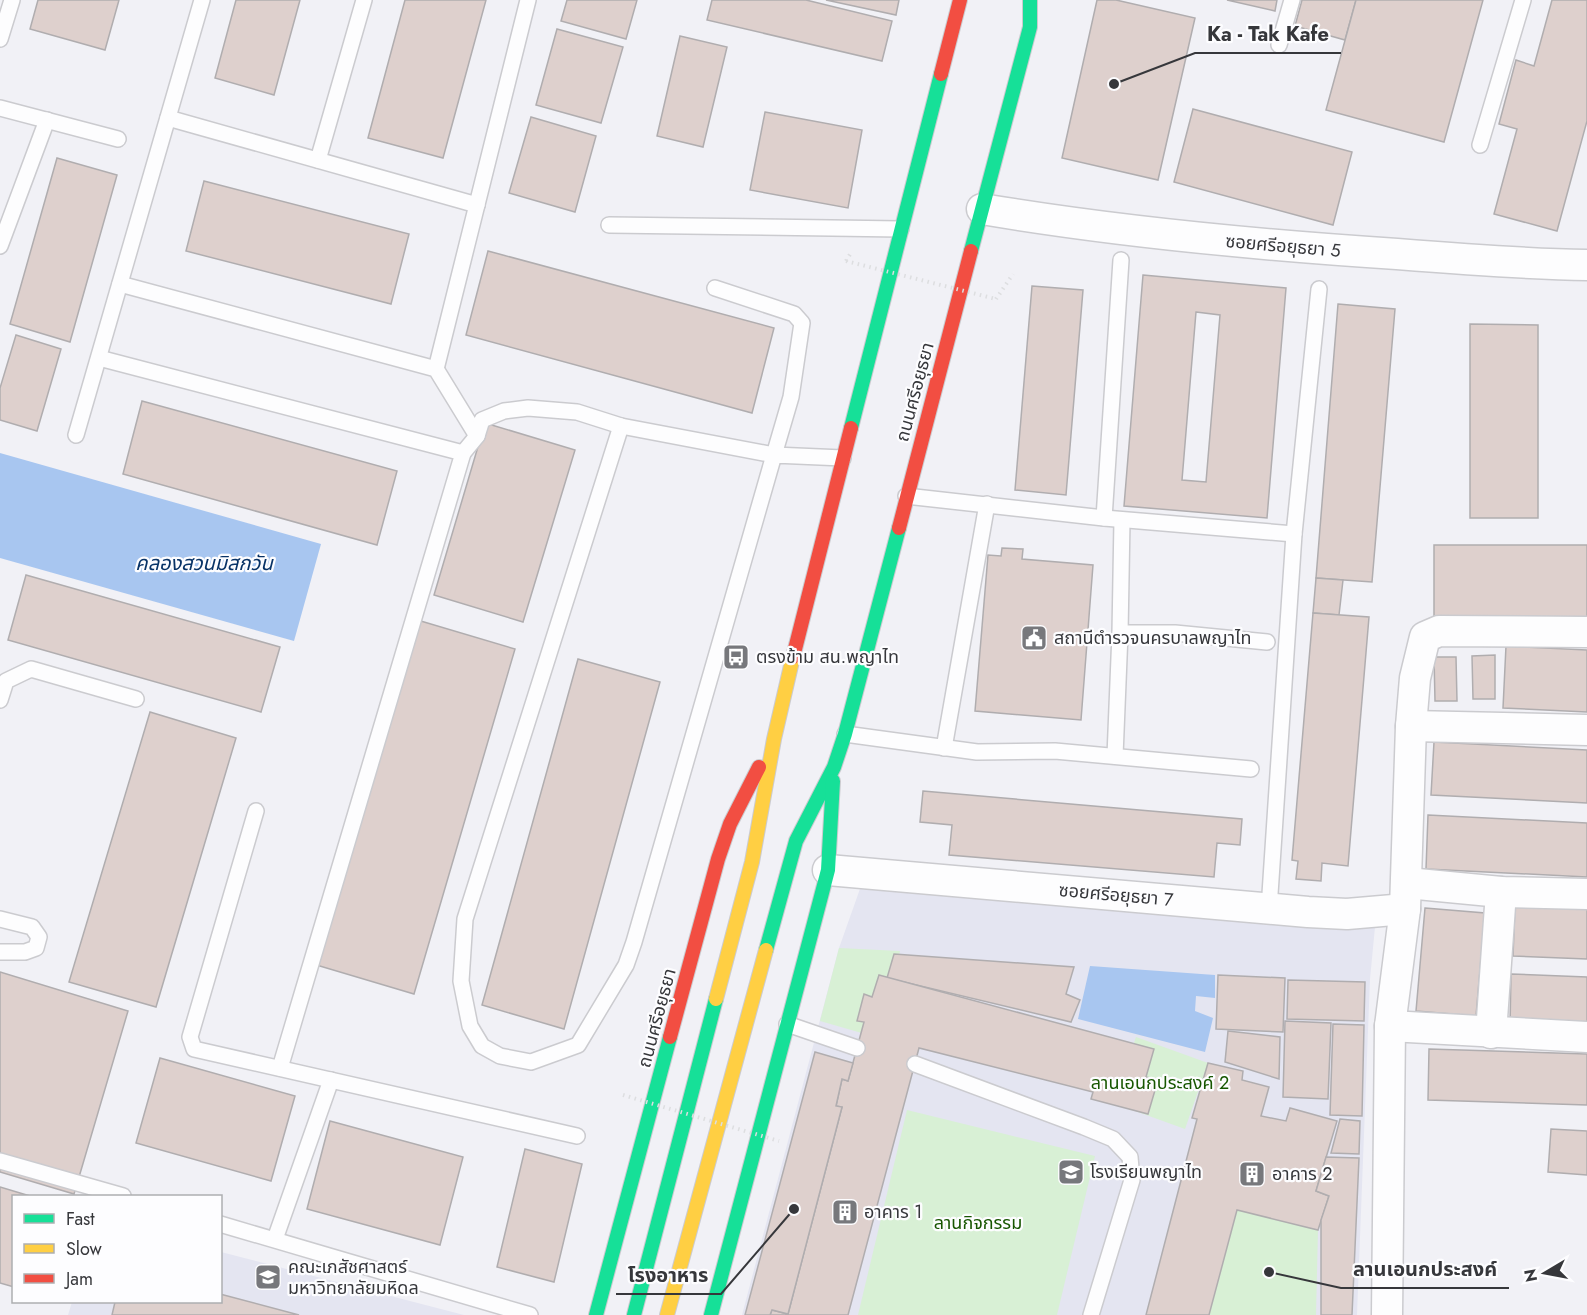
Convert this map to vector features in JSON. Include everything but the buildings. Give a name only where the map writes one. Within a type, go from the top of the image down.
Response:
[{"type":"main road","name":"ถนนศรีอยุธยา","points":[[668,1315],[796,841],[834,767],[845,734],[1030,27],[1030,0]]},
{"type":"main road","name":"ถนนศรีอยุธยา","points":[[1030,27],[1046,0]]},
{"type":"main road","name":"ถนนศรีอยุธยา","points":[[634,1315],[752,862],[774,739],[901,229],[961,1]]},
{"type":"main road","name":"ถนนศรีอยุธยา","points":[[596,1315],[718,859],[730,824],[774,739]]},
{"type":"main road","name":"ถนนศรีอยุธยา","points":[[711,1315],[828,870],[834,767]]},
{"type":"street","name":"ซอยศรีอยุธยา 5","points":[[982,209],[1125,231],[1302,248],[1546,264],[1587,264]]},
{"type":"street","points":[[1387,1315],[1390,1026],[1406,896],[1411,726],[1415,678],[1425,638],[1439,631],[1587,632]]},
{"type":"street","points":[[1411,726],[1587,730]]},
{"type":"street","name":"ซอยศรีอยุธยา 7","points":[[828,870],[1347,914],[1406,896],[1501,891],[1587,894]]},
{"type":"street","points":[[1491,1033],[1501,891]]},
{"type":"street","points":[[1390,1026],[1587,1037]]},
{"type":"lane","points":[[0,39],[12,0]]},
{"type":"lane","points":[[76,435],[202,0]]},
{"type":"lane","points":[[318,160],[364,0]]},
{"type":"lane","points":[[436,369],[528,0]]},
{"type":"lane","points":[[1279,45],[1292,0]]},
{"type":"lane","points":[[1480,145],[1523,0]]},
{"type":"lane","points":[[0,108],[118,139]]},
{"type":"lane","points":[[168,118],[477,205]]},
{"type":"lane","points":[[0,246],[47,120]]},
{"type":"lane","points":[[609,225],[901,229]]},
{"type":"lane","points":[[1104,518],[1121,260]]},
{"type":"lane","points":[[120,284],[436,369],[477,436]]},
{"type":"lane","points":[[621,426],[465,919],[461,981],[470,1026],[482,1046],[500,1056],[531,1062],[578,1045],[626,965],[688,759],[791,397],[802,323],[794,314],[715,288]]},
{"type":"lane","points":[[1269,909],[1294,534],[1319,289]]},
{"type":"lane","points":[[99,358],[463,453]]},
{"type":"lane","points":[[280,1068],[463,453],[477,436],[482,420],[504,411],[528,408],[577,412],[621,426],[774,455],[843,458]]},
{"type":"lane","points":[[906,496],[1122,520],[1294,534]]},
{"type":"lane","points":[[944,748],[987,504]]},
{"type":"lane","points":[[1114,756],[1120,633],[1122,520]]},
{"type":"lane","points":[[1120,633],[1175,633],[1268,642]]},
{"type":"lane","points":[[0,700],[6,681],[32,669],[136,699]]},
{"type":"lane","points":[[845,734],[977,752],[1055,751],[1251,770]]},
{"type":"lane","points":[[256,811],[189,1037],[194,1049],[577,1136]]},
{"type":"lane","points":[[0,919],[32,927],[39,937],[36,948],[25,952],[0,952]]},
{"type":"lane","points":[[787,1024],[857,1048]]},
{"type":"lane","points":[[915,1064],[1113,1139],[1130,1157],[1132,1180],[1091,1315]]},
{"type":"lane","points":[[275,1239],[331,1080]]},
{"type":"lane","points":[[0,1161],[116,1195]]},
{"type":"lane","points":[[222,1225],[530,1315]]},
{"type":"path","points":[[846,261],[996,299],[1014,274]]},
{"type":"path","points":[[623,1095],[779,1141]]},
{"type":"shaded area","name":"โรงเรียนพญาไท","points":[[861,886],[1375,927],[1370,979],[1357,1315],[742,1315],[839,948]]},
{"type":"shaded area","name":"คณะเภสัชศาสตร์ มหาวิทยาลัยมหิดล","points":[[222,1252],[464,1315],[68,1315],[72,1303],[222,1303]]},
{"type":"green space","points":[[839,948],[900,951],[879,1038],[820,1021]]},
{"type":"green space","name":"ลานเอนกประสงค์ 2","points":[[1136,1037],[1208,1063],[1185,1129],[1113,1103]]},
{"type":"green space","name":"ลานกิจกรรม","points":[[907,1110],[1095,1156],[1057,1315],[858,1315]]},
{"type":"green space","points":[[1237,1210],[1318,1230],[1316,1315],[1209,1315]]},
{"type":"water","name":"คลองสวนมิสกวัน","points":[[0,453],[321,544],[294,641],[0,558]]},
{"type":"water","points":[[1090,966],[1215,975],[1215,998],[1196,996],[1195,1011],[1213,1018],[1205,1052],[1078,1019]]},
{"type":"traffic: fast","points":[[971,251],[1030,27],[1030,0]]},
{"type":"traffic: fast","points":[[851,428],[941,74]]},
{"type":"traffic: fast","points":[[766,950],[796,841],[834,767],[845,734],[899,528]]},
{"type":"traffic: fast","points":[[711,1315],[828,870],[833,781]]},
{"type":"traffic: fast","points":[[634,1315],[716,999]]},
{"type":"traffic: fast","points":[[596,1315],[670,1037]]},
{"type":"traffic: slow","points":[[716,999],[752,862],[774,739],[793,657]]},
{"type":"traffic: slow","points":[[667,1315],[766,950]]},
{"type":"traffic: jam","points":[[941,74],[960,0]]},
{"type":"traffic: jam","points":[[899,528],[971,251]]},
{"type":"traffic: jam","points":[[793,657],[851,428]]},
{"type":"traffic: jam","points":[[670,1037],[718,859],[730,824],[759,767]]},
{"type":"place","name":"Ka - Tak Kafe","points":[[1114,84]]},
{"type":"place","name":"สถานีตำรวจนครบาลพญาไท","points":[[1034,638]]},
{"type":"place","name":"ตรงข้าม สน.พญาไท","points":[[736,657]]},
{"type":"place","name":"โรงเรียนพญาไท","points":[[1071,1172]]},
{"type":"place","name":"อาคาร 2","points":[[1252,1174]]},
{"type":"place","name":"โรงอาหาร","points":[[794,1209]]},
{"type":"place","name":"อาคาร 1","points":[[845,1212]]},
{"type":"place","name":"ลานเอนกประสงค์","points":[[1269,1272]]},
{"type":"place","name":"คณะเภสัชศาสตร์ มหาวิทยาลัยมหิดล","points":[[268,1277]]}]
